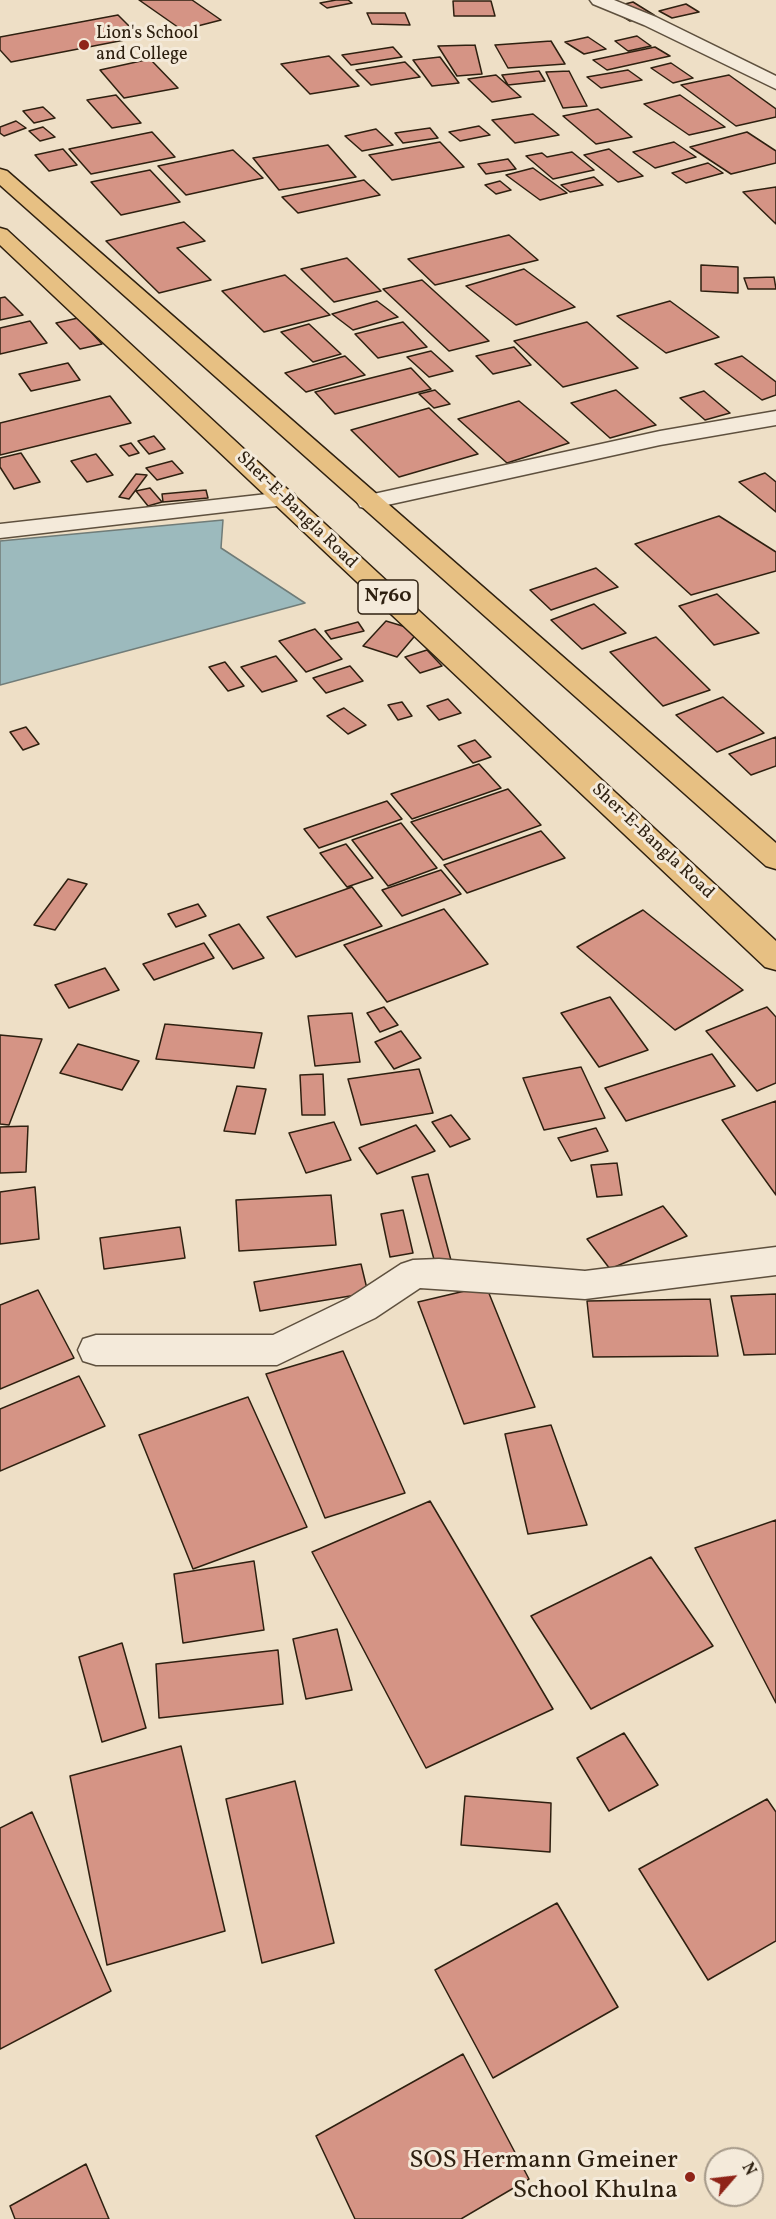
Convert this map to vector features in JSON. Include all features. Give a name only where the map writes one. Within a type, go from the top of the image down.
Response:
[{"type":"highway","name":"N760","points":[[0,175],[776,859]]},
{"type":"highway","name":"Sher-E-Bangla Road","points":[[0,234],[776,959]]},
{"type":"street","points":[[599,0],[767,74],[776,82]]},
{"type":"street","points":[[369,502],[660,438],[776,418]]},
{"type":"street","points":[[0,531],[285,499]]},
{"type":"street","points":[[96,1350],[277,1350],[362,1308],[413,1274],[439,1273],[585,1285],[776,1262]]},
{"type":"water","points":[[223,520],[221,548],[305,603],[0,685],[0,541]]},
{"type":"building","points":[[139,0],[192,0],[221,20],[182,30]]},
{"type":"building","points":[[348,0],[352,3],[327,8],[320,3]]},
{"type":"building","points":[[453,1],[491,1],[495,16],[454,16]]},
{"type":"building","points":[[633,2],[654,15],[630,21],[609,8]]},
{"type":"building","points":[[686,4],[699,12],[672,18],[659,11]]},
{"type":"building","points":[[367,13],[405,13],[410,25],[372,24]]},
{"type":"building","points":[[118,15],[140,37],[11,62],[0,50],[0,37]]},
{"type":"building","points":[[637,36],[651,46],[628,51],[615,41]]},
{"type":"building","points":[[588,37],[606,49],[584,54],[565,42]]},
{"type":"building","points":[[551,41],[565,64],[508,68],[495,45]]},
{"type":"building","points":[[475,45],[482,74],[457,76],[438,46]]},
{"type":"building","points":[[393,47],[402,57],[351,65],[342,55]]},
{"type":"building","points":[[655,47],[670,56],[607,70],[593,60]]},
{"type":"building","points":[[329,56],[359,86],[310,94],[281,64]]},
{"type":"building","points":[[440,57],[459,83],[432,86],[413,60]]},
{"type":"building","points":[[150,59],[178,88],[124,98],[100,70]]},
{"type":"building","points":[[405,62],[420,77],[371,85],[356,70]]},
{"type":"building","points":[[671,63],[693,78],[673,83],[651,68]]},
{"type":"building","points":[[628,70],[642,80],[601,88],[587,77]]},
{"type":"building","points":[[539,71],[545,81],[508,85],[502,75]]},
{"type":"building","points":[[569,71],[587,106],[563,108],[546,72]]},
{"type":"building","points":[[496,75],[521,97],[492,102],[468,79]]},
{"type":"building","points":[[729,75],[776,109],[776,117],[736,126],[681,85]]},
{"type":"building","points":[[116,95],[141,123],[112,128],[87,100]]},
{"type":"building","points":[[680,95],[725,127],[689,135],[644,104]]},
{"type":"building","points":[[43,107],[55,118],[34,123],[23,111]]},
{"type":"building","points":[[598,109],[632,137],[596,144],[563,116]]},
{"type":"building","points":[[533,114],[559,135],[515,143],[492,120]]},
{"type":"building","points":[[16,121],[26,128],[4,136],[0,133],[0,127]]},
{"type":"building","points":[[479,126],[490,135],[460,141],[449,132]]},
{"type":"building","points":[[43,127],[55,137],[40,141],[29,131]]},
{"type":"building","points":[[430,128],[438,138],[403,143],[395,133]]},
{"type":"building","points":[[376,129],[393,145],[362,151],[345,136]]},
{"type":"building","points":[[152,132],[175,157],[91,174],[69,149]]},
{"type":"building","points":[[747,132],[776,151],[776,163],[731,174],[690,147]]},
{"type":"building","points":[[440,142],[464,167],[392,180],[369,155]]},
{"type":"building","points":[[674,142],[696,157],[655,168],[633,152]]},
{"type":"building","points":[[328,145],[356,177],[279,190],[253,158]]},
{"type":"building","points":[[63,149],[77,165],[49,171],[35,155]]},
{"type":"building","points":[[609,149],[643,176],[618,182],[584,155]]},
{"type":"building","points":[[233,150],[263,178],[186,195],[158,166]]},
{"type":"building","points":[[572,152],[594,170],[553,179],[526,156],[542,153],[547,157]]},
{"type":"building","points":[[508,159],[516,169],[486,174],[478,164]]},
{"type":"building","points":[[708,163],[723,173],[686,183],[672,173]]},
{"type":"building","points":[[533,168],[567,193],[540,200],[506,175]]},
{"type":"building","points":[[150,170],[180,202],[121,215],[91,182]]},
{"type":"building","points":[[594,177],[603,185],[570,192],[561,185]]},
{"type":"building","points":[[364,180],[380,195],[298,213],[282,197]]},
{"type":"building","points":[[500,181],[511,190],[496,194],[485,185]]},
{"type":"building","points":[[776,187],[776,224],[743,192]]},
{"type":"building","points":[[184,222],[205,241],[177,248],[211,280],[159,293],[106,241]]},
{"type":"building","points":[[509,235],[538,260],[435,285],[408,259]]},
{"type":"building","points":[[347,258],[381,291],[334,302],[301,269]]},
{"type":"building","points":[[701,265],[738,267],[738,293],[701,291]]},
{"type":"building","points":[[524,269],[575,307],[516,325],[466,286]]},
{"type":"building","points":[[285,275],[330,315],[264,332],[222,291]]},
{"type":"building","points":[[774,277],[776,289],[748,289],[744,278]]},
{"type":"building","points":[[422,280],[489,341],[449,351],[383,289]]},
{"type":"building","points":[[5,297],[23,315],[0,320],[0,298]]},
{"type":"building","points":[[377,301],[398,317],[353,330],[332,314]]},
{"type":"building","points":[[670,301],[719,337],[666,353],[617,316]]},
{"type":"building","points":[[78,318],[102,344],[80,349],[56,323]]},
{"type":"building","points":[[30,321],[47,343],[0,354],[0,328]]},
{"type":"building","points":[[403,322],[427,347],[378,358],[355,334]]},
{"type":"building","points":[[587,322],[638,368],[563,387],[514,341]]},
{"type":"building","points":[[309,324],[341,354],[313,362],[281,332]]},
{"type":"building","points":[[514,347],[531,365],[493,374],[476,356]]},
{"type":"building","points":[[431,351],[453,371],[429,377],[407,357]]},
{"type":"building","points":[[345,356],[365,375],[306,392],[285,373]]},
{"type":"building","points":[[742,356],[776,382],[776,395],[762,400],[715,364]]},
{"type":"building","points":[[68,363],[80,380],[31,391],[19,374]]},
{"type":"building","points":[[411,368],[431,389],[335,414],[315,392]]},
{"type":"building","points":[[435,390],[450,404],[434,408],[419,394]]},
{"type":"building","points":[[616,390],[656,425],[610,438],[571,403]]},
{"type":"building","points":[[704,391],[730,413],[705,420],[680,398]]},
{"type":"building","points":[[110,396],[131,423],[0,455],[0,423]]},
{"type":"building","points":[[519,401],[569,443],[507,463],[458,419]]},
{"type":"building","points":[[429,408],[478,454],[399,477],[351,430]]},
{"type":"building","points":[[154,436],[165,449],[149,454],[138,441]]},
{"type":"building","points":[[131,443],[139,453],[129,456],[120,446]]},
{"type":"building","points":[[21,453],[40,482],[14,489],[0,467],[0,458]]},
{"type":"building","points":[[96,454],[113,475],[87,482],[71,461]]},
{"type":"building","points":[[172,461],[183,473],[157,480],[146,468]]},
{"type":"building","points":[[765,473],[776,482],[776,512],[739,482]]},
{"type":"building","points":[[136,474],[147,475],[129,499],[119,497]]},
{"type":"building","points":[[150,488],[162,502],[148,506],[136,491]]},
{"type":"building","points":[[206,490],[208,498],[163,502],[162,494]]},
{"type":"building","points":[[719,516],[776,552],[776,571],[691,595],[635,544]]},
{"type":"building","points":[[596,568],[618,587],[551,610],[530,590]]},
{"type":"building","points":[[717,594],[759,633],[714,645],[679,606]]},
{"type":"building","points":[[594,604],[626,633],[582,649],[551,620]]},
{"type":"building","points":[[386,621],[419,631],[397,657],[363,646]]},
{"type":"building","points":[[358,622],[364,631],[331,639],[325,631]]},
{"type":"building","points":[[315,629],[342,659],[306,672],[279,641]]},
{"type":"building","points":[[656,637],[710,690],[663,706],[610,652]]},
{"type":"building","points":[[427,650],[442,666],[420,673],[405,657]]},
{"type":"building","points":[[276,656],[297,681],[262,692],[241,667]]},
{"type":"building","points":[[225,662],[244,686],[228,691],[209,667]]},
{"type":"building","points":[[350,666],[363,681],[326,693],[313,678]]},
{"type":"building","points":[[723,697],[764,733],[717,752],[676,715]]},
{"type":"building","points":[[448,699],[461,713],[439,720],[427,706]]},
{"type":"building","points":[[402,702],[412,716],[398,720],[388,705]]},
{"type":"building","points":[[344,708],[366,725],[348,734],[327,716]]},
{"type":"building","points":[[26,727],[39,744],[23,750],[10,732]]},
{"type":"building","points":[[776,737],[776,766],[751,775],[729,754]]},
{"type":"building","points":[[475,740],[491,757],[473,763],[458,746]]},
{"type":"building","points":[[479,764],[501,788],[412,819],[391,794]]},
{"type":"building","points":[[508,789],[541,825],[443,860],[411,822]]},
{"type":"building","points":[[387,801],[402,819],[319,848],[304,829]]},
{"type":"building","points":[[401,823],[437,868],[388,886],[352,840]]},
{"type":"building","points":[[541,831],[565,858],[467,893],[444,865]]},
{"type":"building","points":[[346,844],[373,878],[347,887],[320,853]]},
{"type":"building","points":[[441,870],[461,894],[402,916],[382,890]]},
{"type":"building","points":[[68,879],[87,884],[55,930],[34,925]]},
{"type":"building","points":[[352,887],[382,926],[296,957],[267,917]]},
{"type":"building","points":[[198,904],[206,916],[176,927],[168,914]]},
{"type":"building","points":[[444,909],[488,964],[387,1002],[344,945]]},
{"type":"building","points":[[643,910],[743,990],[675,1030],[577,947]]},
{"type":"building","points":[[239,924],[264,958],[233,969],[209,935]]},
{"type":"building","points":[[204,943],[214,958],[154,980],[143,964]]},
{"type":"building","points":[[105,968],[119,990],[69,1008],[55,985]]},
{"type":"building","points":[[610,997],[648,1050],[599,1067],[561,1013]]},
{"type":"building","points":[[384,1007],[398,1025],[380,1032],[367,1013]]},
{"type":"building","points":[[767,1007],[776,1017],[776,1083],[757,1091],[706,1031]]},
{"type":"building","points":[[352,1013],[360,1062],[315,1066],[308,1016]]},
{"type":"building","points":[[165,1024],[262,1033],[254,1068],[156,1059]]},
{"type":"building","points":[[401,1031],[421,1058],[394,1069],[375,1042]]},
{"type":"building","points":[[0,1035],[42,1039],[9,1125],[0,1124]]},
{"type":"building","points":[[78,1044],[139,1061],[122,1090],[60,1073]]},
{"type":"building","points":[[712,1054],[735,1086],[626,1121],[605,1088]]},
{"type":"building","points":[[581,1067],[605,1118],[544,1130],[523,1078]]},
{"type":"building","points":[[419,1069],[433,1113],[361,1125],[348,1079]]},
{"type":"building","points":[[323,1074],[325,1115],[302,1115],[300,1075]]},
{"type":"building","points":[[237,1086],[266,1089],[255,1134],[224,1131]]},
{"type":"building","points":[[776,1101],[776,1195],[722,1120]]},
{"type":"building","points":[[451,1115],[470,1139],[450,1147],[432,1122]]},
{"type":"building","points":[[334,1122],[351,1160],[306,1173],[289,1133]]},
{"type":"building","points":[[416,1125],[435,1151],[377,1174],[359,1148]]},
{"type":"building","points":[[28,1126],[26,1172],[0,1173],[0,1127]]},
{"type":"building","points":[[596,1128],[608,1151],[571,1161],[558,1138]]},
{"type":"building","points":[[617,1163],[622,1195],[597,1197],[591,1165]]},
{"type":"building","points":[[428,1174],[452,1264],[436,1267],[412,1177]]},
{"type":"building","points":[[35,1187],[39,1239],[0,1244],[0,1192]]},
{"type":"building","points":[[331,1195],[336,1245],[239,1251],[236,1200]]},
{"type":"building","points":[[663,1206],[687,1236],[610,1269],[587,1239]]},
{"type":"building","points":[[403,1210],[413,1253],[390,1257],[381,1214]]},
{"type":"building","points":[[180,1227],[185,1258],[104,1269],[100,1238]]},
{"type":"building","points":[[361,1264],[368,1293],[260,1311],[254,1282]]},
{"type":"building","points":[[486,1286],[535,1407],[464,1424],[418,1302]]},
{"type":"building","points":[[38,1290],[74,1358],[0,1389],[0,1305]]},
{"type":"building","points":[[776,1294],[776,1354],[744,1355],[731,1296]]},
{"type":"building","points":[[710,1299],[718,1356],[593,1357],[587,1301]]},
{"type":"building","points":[[343,1351],[405,1493],[325,1518],[266,1374]]},
{"type":"building","points":[[79,1376],[105,1426],[0,1471],[0,1409]]},
{"type":"building","points":[[248,1397],[307,1527],[193,1569],[139,1435]]},
{"type":"building","points":[[551,1425],[587,1525],[528,1534],[505,1434]]},
{"type":"building","points":[[430,1501],[553,1709],[426,1768],[312,1552]]},
{"type":"building","points":[[776,1520],[776,1703],[695,1548]]},
{"type":"building","points":[[651,1557],[713,1646],[591,1709],[531,1616]]},
{"type":"building","points":[[254,1561],[264,1630],[183,1643],[174,1574]]},
{"type":"building","points":[[337,1629],[352,1690],[306,1699],[293,1639]]},
{"type":"building","points":[[122,1643],[146,1728],[102,1742],[79,1657]]},
{"type":"building","points":[[278,1650],[283,1704],[159,1718],[156,1664]]},
{"type":"building","points":[[624,1733],[658,1785],[609,1811],[577,1758]]},
{"type":"building","points":[[181,1746],[225,1931],[107,1965],[70,1776]]},
{"type":"building","points":[[295,1781],[334,1943],[262,1963],[226,1799]]},
{"type":"building","points":[[465,1796],[551,1803],[550,1852],[461,1845]]},
{"type":"building","points":[[767,1799],[776,1812],[776,1941],[708,1980],[639,1869]]},
{"type":"building","points":[[32,1812],[111,1991],[0,2049],[0,1828]]},
{"type":"building","points":[[557,1903],[618,2007],[493,2078],[435,1970]]},
{"type":"building","points":[[463,2054],[529,2179],[461,2219],[355,2219],[316,2136]]},
{"type":"building","points":[[86,2164],[109,2219],[15,2219],[10,2206]]},
{"type":"place","name":"Lion's School and College","points":[[84,45]]},
{"type":"place","name":"SOS Hermann Gmeiner School Khulna","points":[[690,2177]]}]
